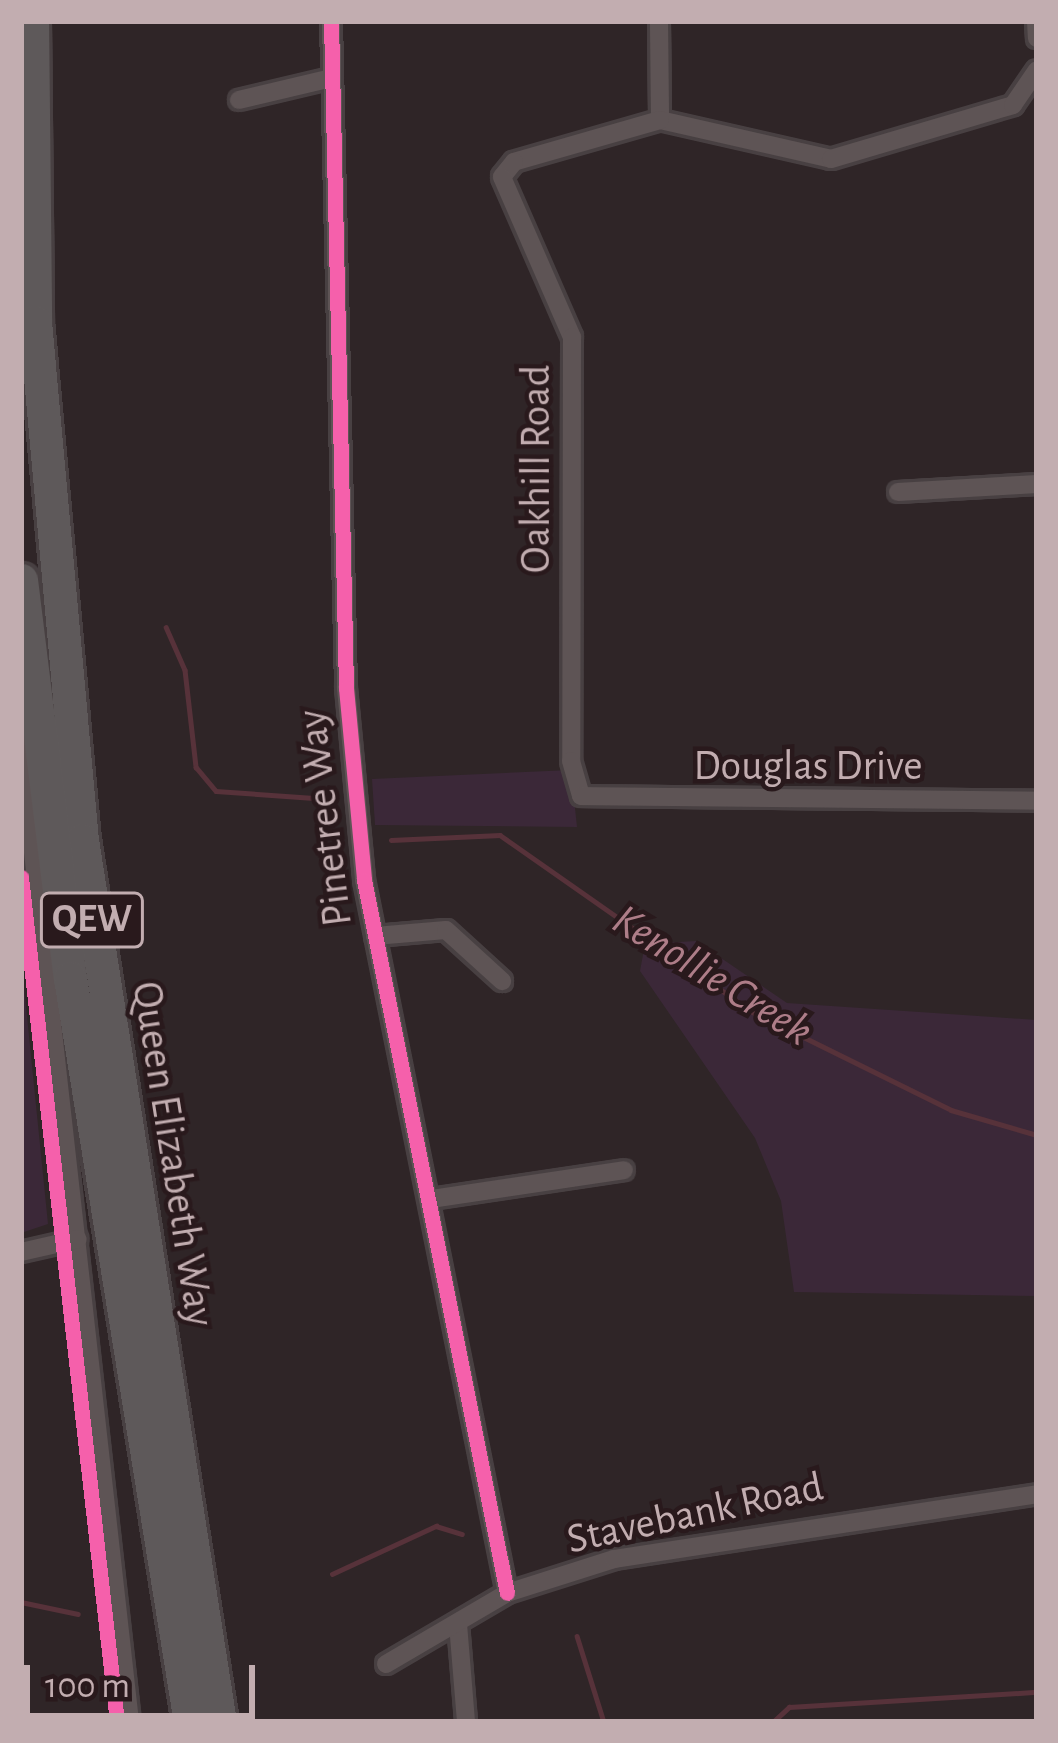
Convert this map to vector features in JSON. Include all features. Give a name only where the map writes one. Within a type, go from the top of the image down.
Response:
[{"type":"highway","name":"Queen Elizabeth Way","points":[[32,21],[35,322],[82,840],[220,1722]]},
{"type":"highway","name":"Queen Elizabeth Way","points":[[21,580],[70,978],[190,1722]]},
{"type":"street","name":"Pinetree Way","points":[[331,21],[346,688],[375,936],[507,1593]]},
{"type":"street","points":[[659,21],[660,120],[859,158],[1012,105],[1037,70]]},
{"type":"street","points":[[1036,21],[1037,38]]},
{"type":"street","points":[[239,100],[332,78]]},
{"type":"street","name":"Oakhill Road","points":[[581,796],[571,761],[572,338],[502,199],[514,162],[660,120]]},
{"type":"street","points":[[898,492],[1037,484]]},
{"type":"street","points":[[21,745],[130,1722]]},
{"type":"street","name":"Douglas Drive","points":[[581,796],[1037,801]]},
{"type":"street","points":[[375,936],[446,930],[502,981]]},
{"type":"street","points":[[431,1199],[624,1170]]},
{"type":"street","points":[[21,1252],[78,1239]]},
{"type":"street","name":"Stavebank Road","points":[[386,1664],[507,1593],[614,1559],[1037,1493]]},
{"type":"street","points":[[458,1624],[466,1722]]},
{"type":"shaded area","points":[[571,770],[577,827],[375,825],[372,779]]},
{"type":"shaded area","points":[[696,941],[787,1003],[1037,1020],[1037,1296],[794,1292],[781,1201],[755,1138],[640,971],[645,944]]},
{"type":"shaded area","points":[[21,957],[48,1224],[21,1233]]},
{"type":"waterway","name":"Kenollie Creek","points":[[166,627],[185,670],[196,767],[216,791],[328,799]]},
{"type":"waterway","name":"Kenollie Creek","points":[[391,840],[500,835],[753,1012],[951,1110],[1037,1135]]},
{"type":"waterway","points":[[332,1574],[436,1526],[462,1534]]},
{"type":"waterway","points":[[21,1602],[78,1614]]},
{"type":"waterway","points":[[577,1636],[604,1722]]},
{"type":"waterway","points":[[773,1722],[789,1707],[1037,1692]]},
{"type":"cycle path","points":[[331,21],[346,688],[364,880],[507,1593]]},
{"type":"cycle path","points":[[21,877],[117,1722]]}]
